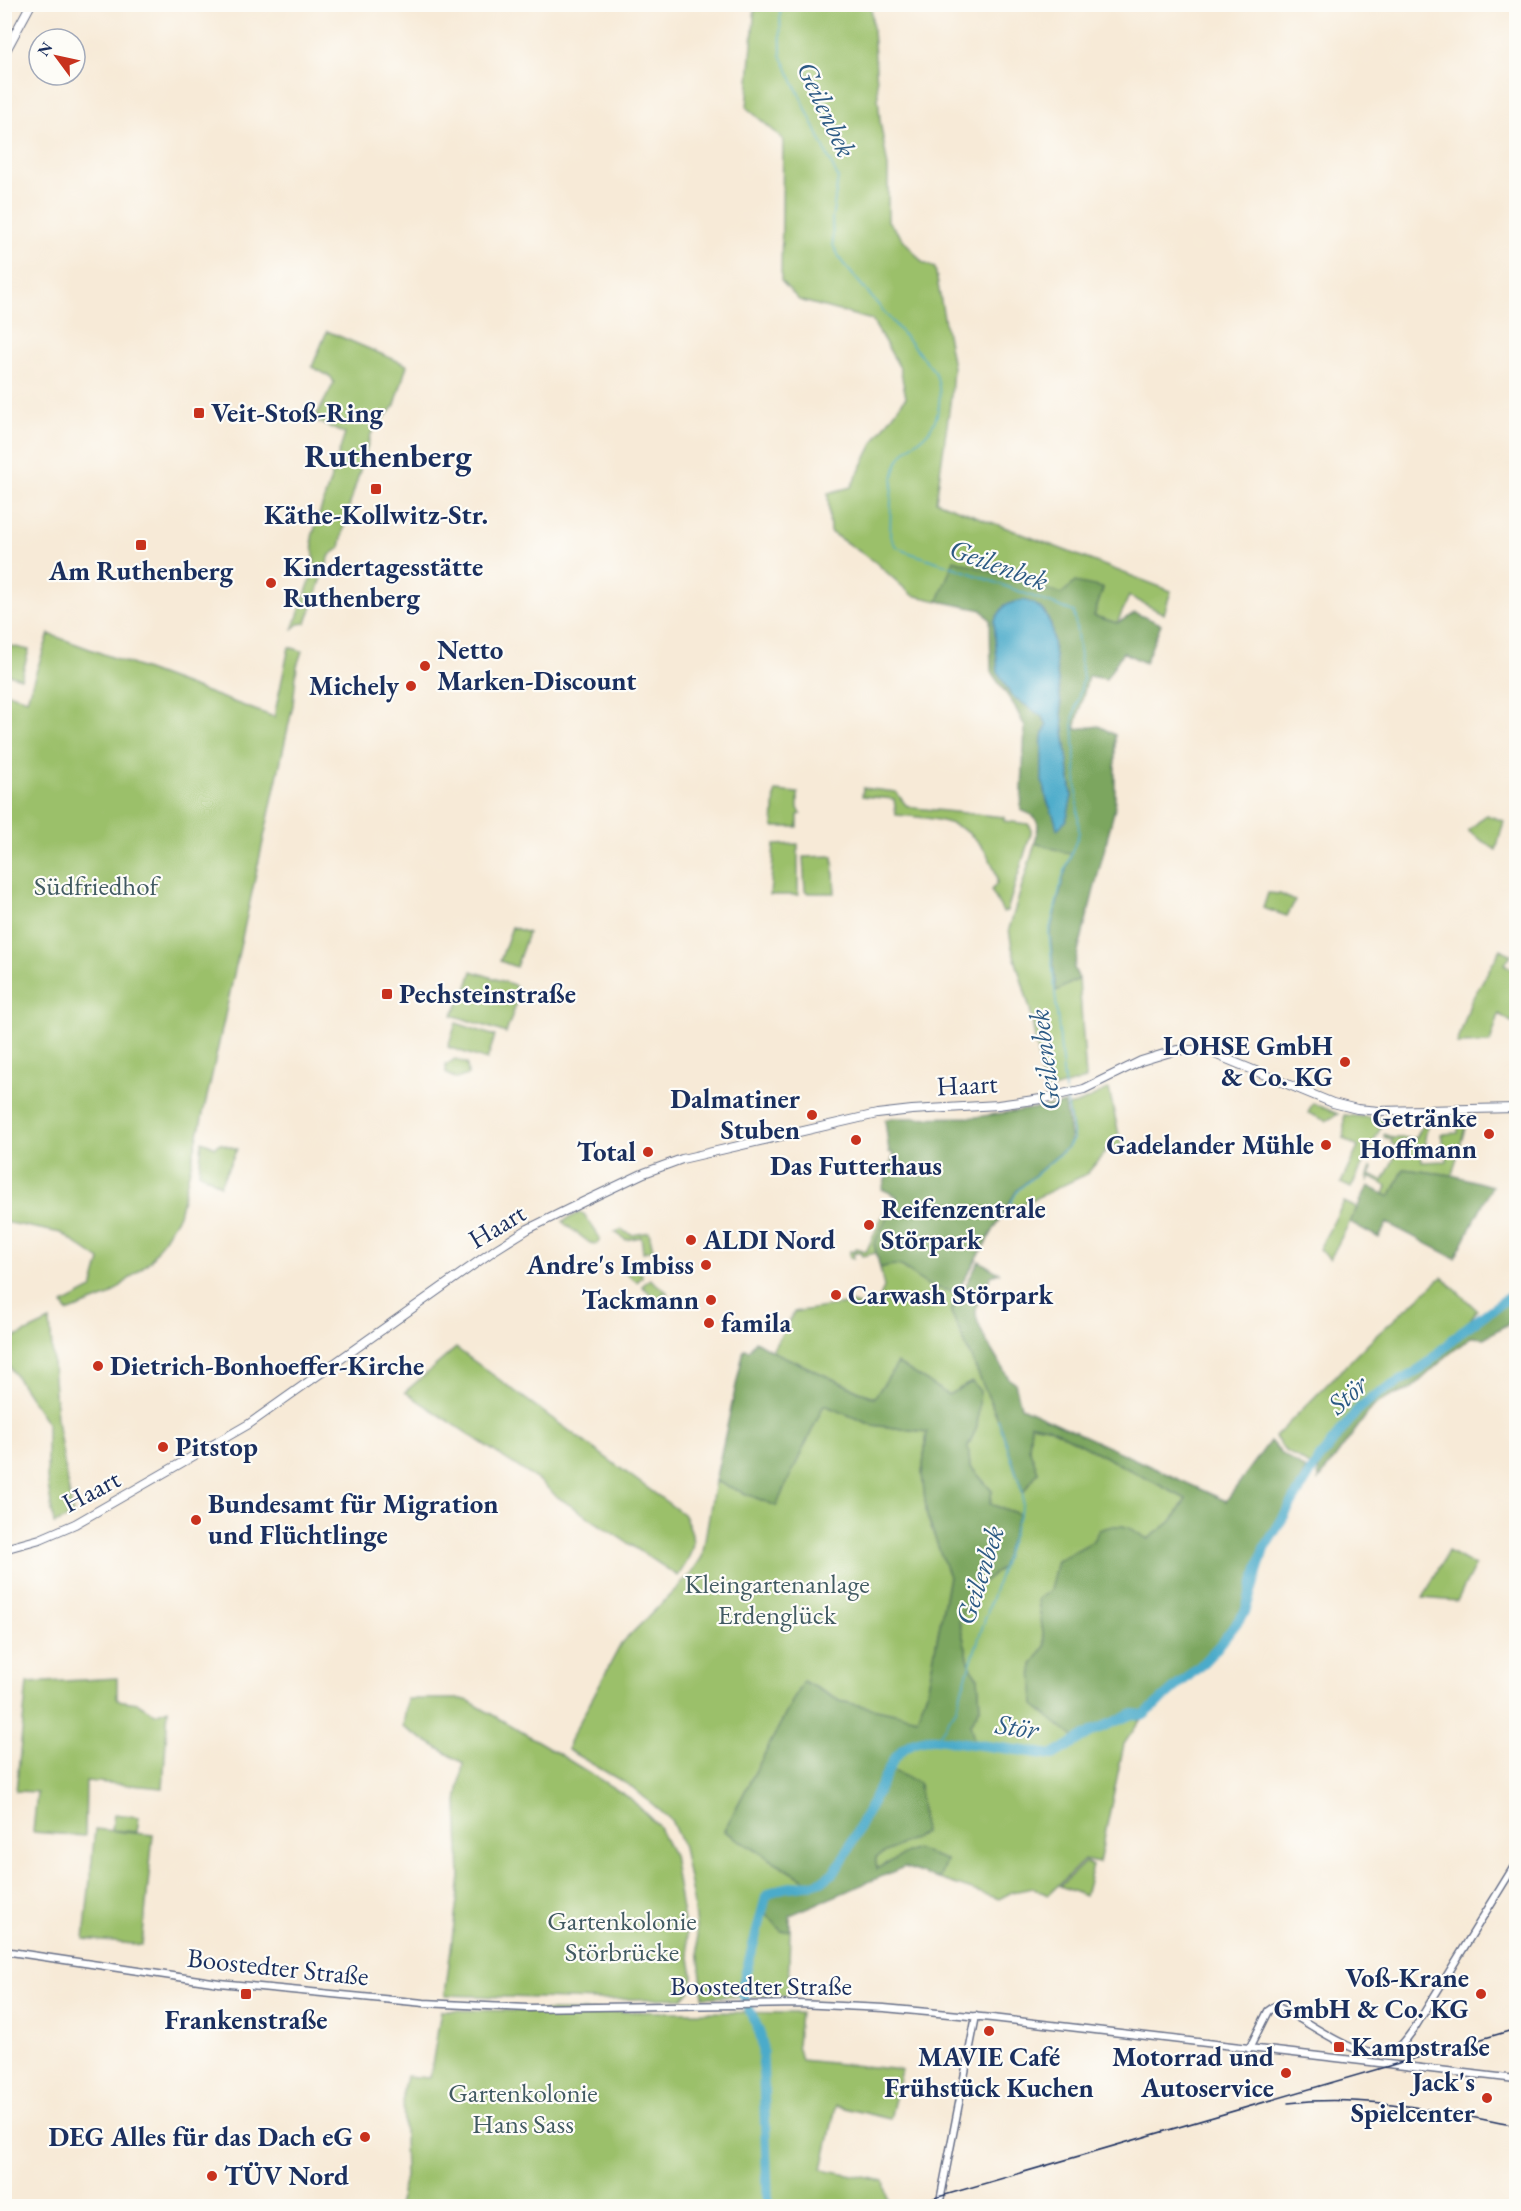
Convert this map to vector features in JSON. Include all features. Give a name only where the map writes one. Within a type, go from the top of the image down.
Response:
[{"type":"main road","points":[[4,54],[31,4]]},
{"type":"main road","name":"Haart","points":[[4,1549],[40,1539],[75,1524],[249,1424],[496,1249],[528,1229],[644,1173],[682,1159],[877,1114],[1011,1104],[1068,1093],[1095,1084],[1141,1061],[1187,1049],[1224,1057],[1333,1103],[1358,1109],[1379,1111],[1516,1108]]},
{"type":"street","points":[[1249,2049],[1268,2011],[1275,2006],[1367,2052],[1386,2052],[1400,2046],[1414,2029],[1516,1863]]},
{"type":"street","name":"Boostedter Straße","points":[[4,1951],[219,1983],[424,2003],[527,2008],[835,2005],[976,2016],[1516,2079]]},
{"type":"street","points":[[939,2206],[976,2016]]},
{"type":"green space","points":[[755,5],[871,5],[880,121],[888,167],[888,221],[922,262],[935,268],[953,367],[936,501],[1171,591],[1164,614],[1129,596],[1117,623],[1094,616],[1103,588],[1061,594],[955,561],[938,601],[912,595],[874,561],[830,532],[828,493],[851,487],[876,438],[906,397],[900,368],[872,320],[799,300],[781,281],[783,139],[747,108]]},
{"type":"green space","points":[[327,331],[407,365],[395,405],[371,434],[346,517],[340,548],[330,555],[306,623],[299,624],[293,629],[315,567],[312,537],[345,434],[314,420],[334,383],[331,377],[312,367]]},
{"type":"green space","points":[[954,560],[1061,594],[1075,582],[1103,588],[1094,616],[1117,623],[1135,613],[1161,624],[1145,663],[1123,652],[1106,679],[1088,676],[1075,729],[1099,726],[1115,735],[1115,808],[1074,968],[1079,979],[1056,991],[1050,933],[1071,854],[1035,843],[1038,831],[1036,819],[1021,810],[1025,727],[1014,705],[991,672],[990,620],[982,610],[938,601]],"holes":[[[1044,610],[1051,625],[1072,796],[1057,828],[1054,814],[1047,801],[1044,784],[1042,739],[1047,725],[1043,717]]]},
{"type":"green space","name":"Südfriedhof","points":[[49,634],[274,717],[289,647],[302,651],[297,666],[293,705],[179,1215],[150,1261],[109,1296],[67,1312],[63,1304],[92,1289],[100,1260],[61,1233],[4,1222],[5,692],[27,699]]},
{"type":"green space","points":[[6,645],[29,650],[21,678],[5,673]]},
{"type":"green space","points":[[863,788],[896,792],[906,805],[915,808],[1004,817],[1004,821],[1028,824],[1031,833],[1007,911],[1003,912],[991,890],[997,882],[997,876],[985,851],[976,839],[954,825],[941,821],[896,815],[894,799],[862,796]]},
{"type":"green space","points":[[775,791],[798,793],[798,808],[801,814],[798,815],[798,827],[773,827]]},
{"type":"green space","points":[[1486,815],[1504,821],[1496,850],[1468,831]]},
{"type":"green space","points":[[1035,843],[1072,854],[1064,876],[1050,933],[1056,990],[1079,979],[1086,1079],[1049,1090],[1043,1087],[1030,1009],[1012,948],[1009,929]]},
{"type":"green space","points":[[798,844],[798,895],[770,895],[774,845]]},
{"type":"green space","points":[[833,856],[835,893],[805,891],[803,857]]},
{"type":"green space","points":[[1268,893],[1280,894],[1295,901],[1287,916],[1263,908]]},
{"type":"green space","points":[[512,927],[528,933],[516,967],[500,961]]},
{"type":"green space","points":[[1501,949],[1511,955],[1504,964],[1516,971],[1516,1025],[1499,1014],[1490,1043],[1457,1044],[1471,1001]]},
{"type":"green space","points":[[472,971],[514,985],[520,993],[506,1033],[452,1015],[460,1002],[461,993],[465,993]]},
{"type":"green space","points":[[456,1023],[495,1036],[487,1060],[448,1047]]},
{"type":"green space","points":[[455,1059],[467,1064],[468,1075],[456,1079],[446,1073],[446,1065]]},
{"type":"green space","points":[[1109,1089],[1122,1149],[1110,1146],[1087,1174],[1017,1207],[1010,1204],[1018,1190],[1068,1147],[1073,1139],[1068,1106],[1080,1103]]},
{"type":"green space","points":[[1313,1103],[1338,1114],[1326,1121],[1308,1113]]},
{"type":"green space","points":[[1065,1104],[1071,1141],[1017,1190],[957,1292],[928,1285],[901,1266],[880,1268],[874,1244],[897,1196],[882,1189],[894,1154],[889,1152],[885,1120],[976,1117]]},
{"type":"green space","points":[[1344,1115],[1385,1119],[1351,1188],[1341,1183],[1358,1147],[1344,1139]]},
{"type":"green space","points":[[1430,1118],[1434,1121],[1433,1124],[1428,1125],[1425,1137],[1427,1152],[1421,1153],[1422,1162],[1447,1161],[1447,1152],[1444,1151],[1441,1134],[1458,1133],[1458,1124],[1467,1121],[1452,1175],[1404,1169],[1390,1197],[1384,1194],[1387,1186],[1370,1177],[1368,1181],[1367,1179],[1371,1167],[1373,1168],[1370,1175],[1383,1181],[1399,1148],[1391,1143],[1392,1140],[1384,1137],[1384,1134],[1393,1138],[1416,1138],[1423,1125],[1426,1127]]},
{"type":"green space","points":[[202,1141],[216,1147],[220,1143],[237,1149],[220,1185],[199,1172]]},
{"type":"green space","points":[[1404,1169],[1452,1175],[1492,1186],[1455,1258],[1387,1223],[1379,1238],[1350,1222],[1368,1186],[1390,1197]]},
{"type":"green space","points":[[1344,1202],[1357,1208],[1330,1259],[1319,1249]]},
{"type":"green space","points":[[887,1206],[891,1208],[874,1244],[876,1253],[862,1256],[860,1252],[853,1254],[854,1258],[850,1258],[850,1251],[854,1252],[857,1248],[866,1252]]},
{"type":"green space","points":[[579,1213],[584,1214],[600,1238],[597,1244],[590,1243],[563,1221]]},
{"type":"green space","points":[[621,1230],[632,1235],[649,1232],[653,1250],[643,1252],[641,1237],[626,1240],[615,1232]]},
{"type":"green space","points":[[979,1261],[999,1273],[991,1276],[982,1293],[976,1311],[979,1327],[1009,1379],[1015,1383],[1021,1407],[1226,1501],[1270,1441],[1281,1453],[1306,1470],[1264,1549],[1245,1612],[1218,1647],[1200,1666],[1144,1715],[1118,1719],[1077,1740],[1034,1705],[1032,1665],[1045,1646],[1038,1599],[1050,1590],[1057,1561],[1092,1542],[1099,1530],[1120,1526],[1148,1539],[1173,1520],[1186,1499],[1048,1427],[1031,1424],[1029,1448],[1038,1472],[1023,1493],[998,1419],[951,1312]]},
{"type":"green space","points":[[625,1262],[629,1262],[641,1271],[642,1277],[637,1282],[621,1270]]},
{"type":"green space","points":[[893,1264],[900,1265],[929,1286],[957,1292],[951,1312],[998,1419],[1023,1493],[1038,1472],[1029,1448],[1031,1424],[1048,1427],[1186,1499],[1173,1520],[1148,1539],[1092,1542],[1057,1561],[1050,1591],[1038,1599],[1045,1646],[1032,1665],[1077,1740],[1118,1719],[1144,1715],[1124,1744],[1099,1863],[1084,1860],[1048,1895],[1033,1888],[1012,1892],[999,1899],[939,1879],[946,1860],[876,1869],[889,1769],[901,1750],[909,1743],[924,1739],[975,1744],[970,1724],[980,1708],[978,1677],[970,1666],[959,1620],[978,1586],[1002,1567],[1019,1514],[990,1504],[992,1491],[970,1466],[968,1446],[977,1427],[979,1391],[972,1382],[948,1395],[898,1363],[875,1398],[772,1351],[794,1312],[852,1303],[875,1310],[884,1287],[880,1268]]},
{"type":"green space","points":[[1442,1277],[1477,1310],[1462,1331],[1421,1369],[1379,1393],[1360,1407],[1317,1462],[1309,1465],[1284,1450],[1275,1437],[1370,1341]]},
{"type":"green space","points":[[650,1279],[667,1292],[667,1296],[663,1293],[658,1301],[642,1286]]},
{"type":"green space","points":[[1516,1292],[1516,1319],[1484,1338],[1471,1337],[1410,1390],[1376,1404],[1319,1480],[1317,1462],[1360,1407],[1379,1393],[1421,1369],[1462,1331]]},
{"type":"green space","points":[[50,1321],[57,1420],[73,1516],[54,1524],[47,1479],[47,1423],[5,1360],[5,1342]]},
{"type":"green space","points":[[755,1341],[874,1398],[898,1363],[948,1395],[972,1382],[980,1391],[977,1427],[968,1446],[970,1466],[992,1491],[990,1504],[1019,1514],[1002,1567],[978,1586],[959,1620],[970,1666],[978,1677],[980,1708],[970,1724],[975,1744],[936,1739],[915,1741],[897,1756],[889,1769],[919,1783],[924,1833],[876,1857],[876,1869],[915,1849],[946,1860],[939,1879],[904,1867],[790,1915],[790,1930],[781,1931],[762,1908],[766,1900],[776,1890],[810,1883],[724,1831],[803,1681],[840,1701],[917,1718],[927,1692],[949,1577],[927,1516],[922,1474],[927,1432],[872,1425],[824,1405],[776,1506],[715,1481],[744,1349],[749,1350]]},
{"type":"green space","points":[[456,1348],[683,1514],[693,1539],[691,1553],[678,1576],[556,1496],[542,1483],[405,1392]]},
{"type":"green space","name":"Kleingartenanlage Erdenglück","points":[[824,1405],[872,1425],[927,1432],[922,1474],[927,1516],[949,1576],[927,1692],[917,1718],[840,1701],[803,1681],[724,1831],[811,1884],[772,1891],[781,1930],[790,1930],[788,1996],[703,1997],[693,1900],[683,1847],[671,1820],[632,1787],[568,1750],[569,1742],[621,1644],[690,1575],[702,1557],[715,1481],[776,1506]]},
{"type":"green space","points":[[1448,1551],[1475,1566],[1457,1601],[1423,1598]]},
{"type":"green space","points":[[117,1678],[117,1700],[138,1703],[155,1714],[168,1709],[163,1788],[86,1781],[85,1836],[33,1832],[37,1792],[16,1791],[27,1683]]},
{"type":"green space","name":"Gartenkolonie Störbrücke","points":[[407,1699],[469,1701],[630,1798],[658,1826],[673,1855],[693,1976],[690,1990],[683,1998],[597,2000],[445,1995],[460,1877],[457,1802],[463,1763],[403,1727]]},
{"type":"green space","points":[[114,1814],[139,1817],[137,1832],[112,1830]]},
{"type":"green space","points":[[95,1829],[153,1835],[142,1945],[84,1939]]},
{"type":"green space","points":[[1085,1862],[1093,1866],[1085,1896],[1060,1886]]},
{"type":"green space","name":"Gartenkolonie Hans Sass","points":[[441,2010],[800,2013],[797,2045],[801,2060],[902,2070],[890,2119],[836,2106],[822,2169],[884,2181],[889,2206],[398,2206],[405,2177],[403,2091],[406,2076],[430,2078]]},
{"type":"water","points":[[1023,600],[1040,608],[1051,625],[1072,796],[1066,821],[1057,829],[1042,782],[1042,739],[1047,725],[1043,717],[1011,695],[998,672],[994,621],[1005,605]]},
{"type":"waterway","name":"Geilenbek","points":[[780,4],[781,55],[838,178],[832,219],[833,245],[842,262],[935,372],[938,380],[940,397],[934,422],[930,430],[905,452],[896,466],[891,496],[890,536],[895,545],[904,551],[1074,612],[1083,679],[1073,720],[1079,833],[1063,876],[1049,933],[1065,1091]]},
{"type":"waterway","name":"Geilenbek","points":[[1010,1204],[1018,1190],[1068,1147],[1073,1139],[1066,1095]]},
{"type":"waterway","name":"Stör","points":[[768,2206],[762,2041],[745,2001],[742,1987],[766,1897],[778,1890],[821,1881],[833,1872],[842,1861],[894,1759],[912,1743],[936,1739],[1053,1755],[1093,1731],[1133,1714],[1144,1715],[1200,1666],[1245,1612],[1264,1549],[1317,1462],[1360,1407],[1379,1393],[1421,1369],[1462,1331],[1516,1292]]},
{"type":"waterway","name":"Geilenbek","points":[[936,1739],[955,1711],[1023,1503],[1023,1493],[998,1419]]},
{"type":"railway","points":[[907,2206],[1516,2029]]},
{"type":"railway","points":[[1288,2103],[1375,2102],[1516,2126]]},
{"type":"place","name":"Veit-Stoß-Ring","points":[[199,413]]},
{"type":"place","name":"Käthe-Kollwitz-Str.","points":[[376,489]]},
{"type":"place","name":"Am Ruthenberg","points":[[141,545]]},
{"type":"place","name":"Kindertagesstätte Ruthenberg","points":[[271,583]]},
{"type":"place","name":"Netto Marken-Discount","points":[[425,666]]},
{"type":"place","name":"Michely","points":[[411,686]]},
{"type":"place","name":"Pechsteinstraße","points":[[387,994]]},
{"type":"place","name":"LOHSE GmbH & Co. KG","points":[[1345,1062]]},
{"type":"place","name":"Dalmatiner Stuben","points":[[812,1115]]},
{"type":"place","name":"Getränke Hoffmann","points":[[1489,1134]]},
{"type":"place","name":"Das Futterhaus","points":[[856,1140]]},
{"type":"place","name":"Gadelander Mühle","points":[[1326,1145]]},
{"type":"place","name":"Total","points":[[648,1152]]},
{"type":"place","name":"Reifenzentrale Störpark","points":[[869,1225]]},
{"type":"place","name":"ALDI Nord","points":[[691,1240]]},
{"type":"place","name":"Andre's Imbiss","points":[[706,1265]]},
{"type":"place","name":"Carwash Störpark","points":[[836,1295]]},
{"type":"place","name":"Tackmann","points":[[711,1300]]},
{"type":"place","name":"famila","points":[[709,1323]]},
{"type":"place","name":"Dietrich-Bonhoeffer-Kirche","points":[[98,1366]]},
{"type":"place","name":"Pitstop","points":[[163,1447]]},
{"type":"place","name":"Bundesamt für Migration und Flüchtlinge","points":[[196,1520]]},
{"type":"place","name":"Frankenstraße","points":[[246,1994]]},
{"type":"place","name":"Voß-Krane GmbH & Co. KG","points":[[1481,1994]]},
{"type":"place","name":"MAVIE Café Frühstück Kuchen","points":[[989,2031]]},
{"type":"place","name":"Kampstraße","points":[[1339,2047]]},
{"type":"place","name":"Motorrad und Autoservice","points":[[1286,2073]]},
{"type":"place","name":"Jack's Spielcenter","points":[[1487,2098]]},
{"type":"place","name":"DEG Alles für das Dach eG","points":[[365,2137]]},
{"type":"place","name":"TÜV Nord","points":[[212,2176]]},
{"type":"district","name":"Ruthenberg","points":[[388,455]]}]
